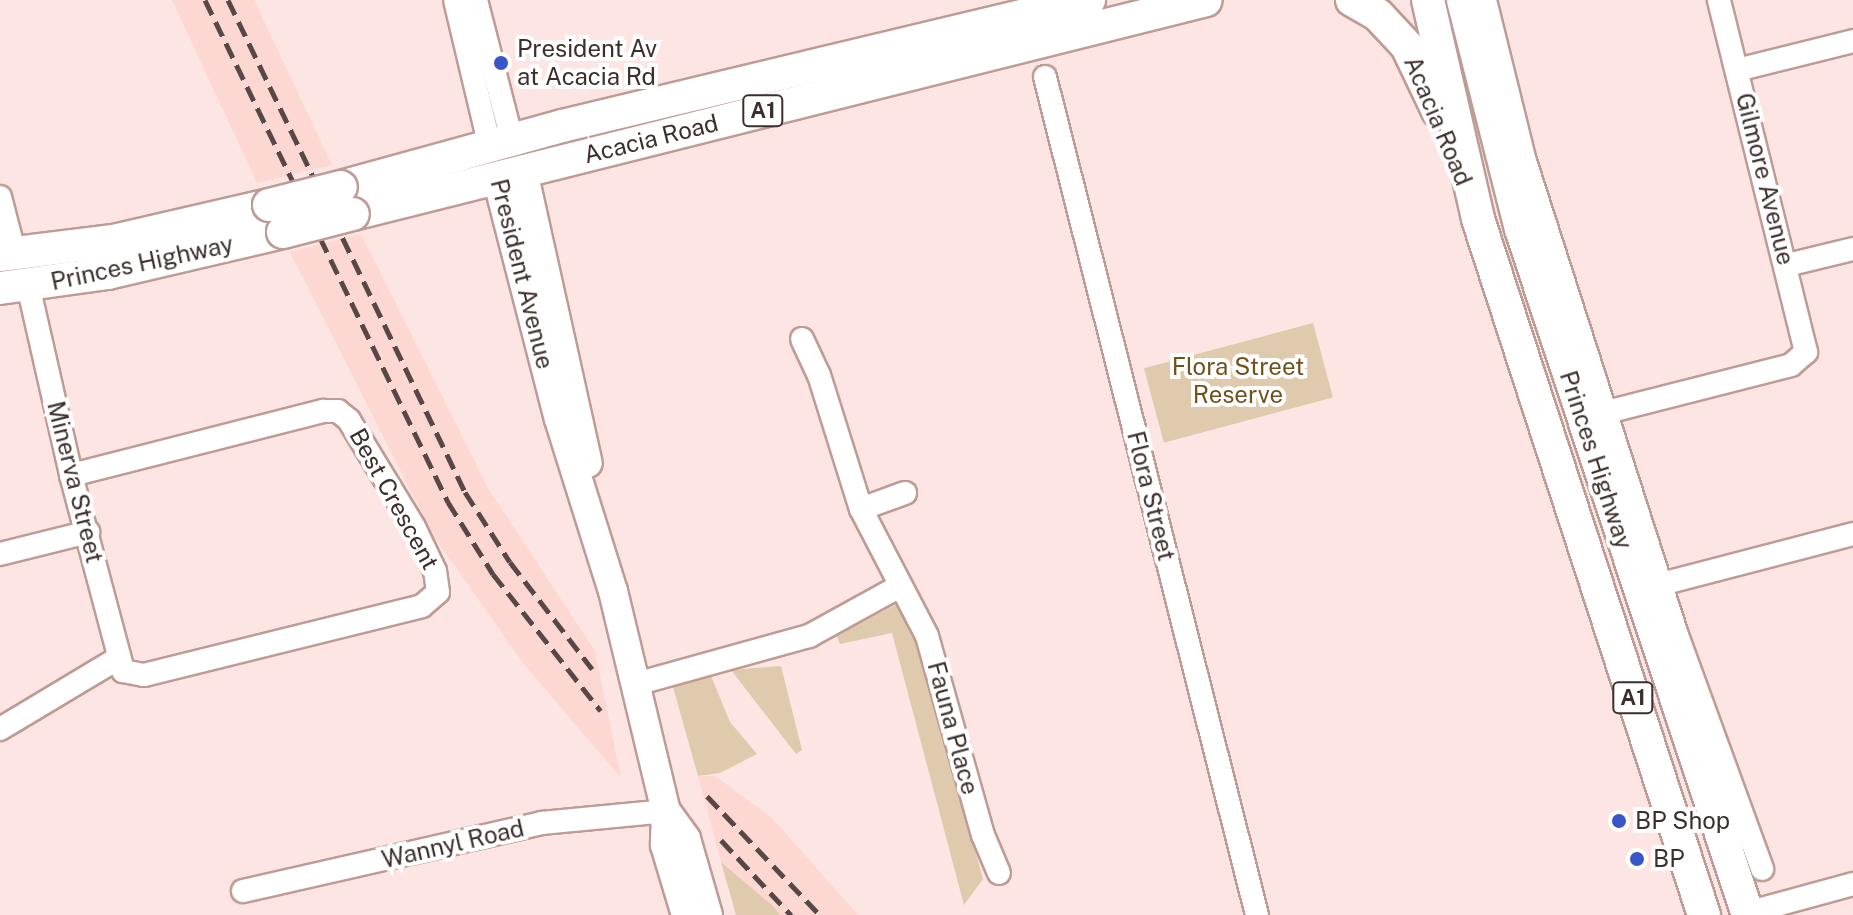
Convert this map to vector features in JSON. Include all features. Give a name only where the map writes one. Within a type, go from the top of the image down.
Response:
[{"type":"highway","name":"Acacia Road","points":[[276,218],[506,159],[1089,0]]},
{"type":"highway","name":"Acacia Road","points":[[506,159],[1206,0]]},
{"type":"highway","name":"Acacia Road","points":[[1352,0],[1388,24],[1417,62],[1478,219]]},
{"type":"highway","name":"Princes Highway","points":[[1428,0],[1478,219],[1704,915]]},
{"type":"highway","name":"Princes Highway","points":[[1463,0],[1521,229],[1745,914]]},
{"type":"highway","name":"Princes Highway","points":[[7,255],[276,218]]},
{"type":"highway","name":"Princes Highway","points":[[14,286],[108,273],[276,218]]},
{"type":"main road","name":"President Avenue","points":[[506,159],[565,344],[601,544],[666,811],[665,845],[686,915]]},
{"type":"main road","name":"President Avenue","points":[[666,811],[686,839],[708,915]]},
{"type":"street","name":"President Avenue","points":[[455,0],[506,159]]},
{"type":"street","name":"President Avenue","points":[[476,0],[506,159]]},
{"type":"street","name":"Princes Highway","points":[[1485,0],[1524,158],[1661,584],[1762,869]]},
{"type":"street","name":"Gilmore Avenue","points":[[1607,412],[1804,358],[1806,345],[1719,0]]},
{"type":"street","points":[[1737,70],[1853,41]]},
{"type":"street","name":"Flora Street","points":[[1045,77],[1257,915]]},
{"type":"street","points":[[0,197],[7,255]]},
{"type":"street","points":[[1787,265],[1853,249]]},
{"type":"street","name":"Minerva Street","points":[[14,286],[88,532],[123,667]]},
{"type":"street","name":"Fauna Place","points":[[802,339],[819,375],[861,509],[927,636],[983,835],[999,873]]},
{"type":"street","name":"Best Crescent","points":[[71,475],[323,411],[338,411],[349,420],[414,527],[438,579],[434,599],[422,606],[144,675],[123,667]]},
{"type":"street","points":[[861,509],[905,493]]},
{"type":"street","points":[[0,554],[88,532]]},
{"type":"street","points":[[1661,584],[1853,534]]},
{"type":"street","points":[[636,684],[809,636],[900,586]]},
{"type":"street","points":[[0,729],[123,667]]},
{"type":"street","name":"Wannyl Road","points":[[243,891],[542,823],[666,811]]},
{"type":"street","points":[[1745,914],[1853,884]]},
{"type":"shaded area","points":[[172,0],[254,0],[332,165],[257,183]]},
{"type":"shaded area","points":[[361,234],[488,488],[595,651],[621,778],[523,663],[433,535],[290,252]]},
{"type":"shaded area","points":[[698,776],[715,776],[771,817],[858,915],[780,915],[721,862]]},
{"type":"green space","name":"Flora Street Reserve","points":[[1313,323],[1333,397],[1164,443],[1144,368]]},
{"type":"green space","points":[[897,604],[918,642],[983,879],[964,905],[892,633],[840,644],[837,636]]},
{"type":"green space","points":[[781,666],[802,750],[796,754],[731,670]]},
{"type":"green space","points":[[711,676],[730,722],[757,754],[720,773],[698,776],[673,687]]},
{"type":"green space","points":[[721,862],[773,906],[780,915],[736,915]]},
{"type":"railway","points":[[205,0],[448,502],[493,574],[601,711]]},
{"type":"railway","points":[[228,0],[465,492],[510,562],[592,669]]},
{"type":"railway","points":[[707,796],[820,915]]},
{"type":"railway","points":[[721,840],[791,915]]},
{"type":"place","name":"President Av at Acacia Rd","points":[[501,63]]},
{"type":"place","name":"BP Shop","points":[[1619,821]]},
{"type":"place","name":"BP","points":[[1637,859]]}]
